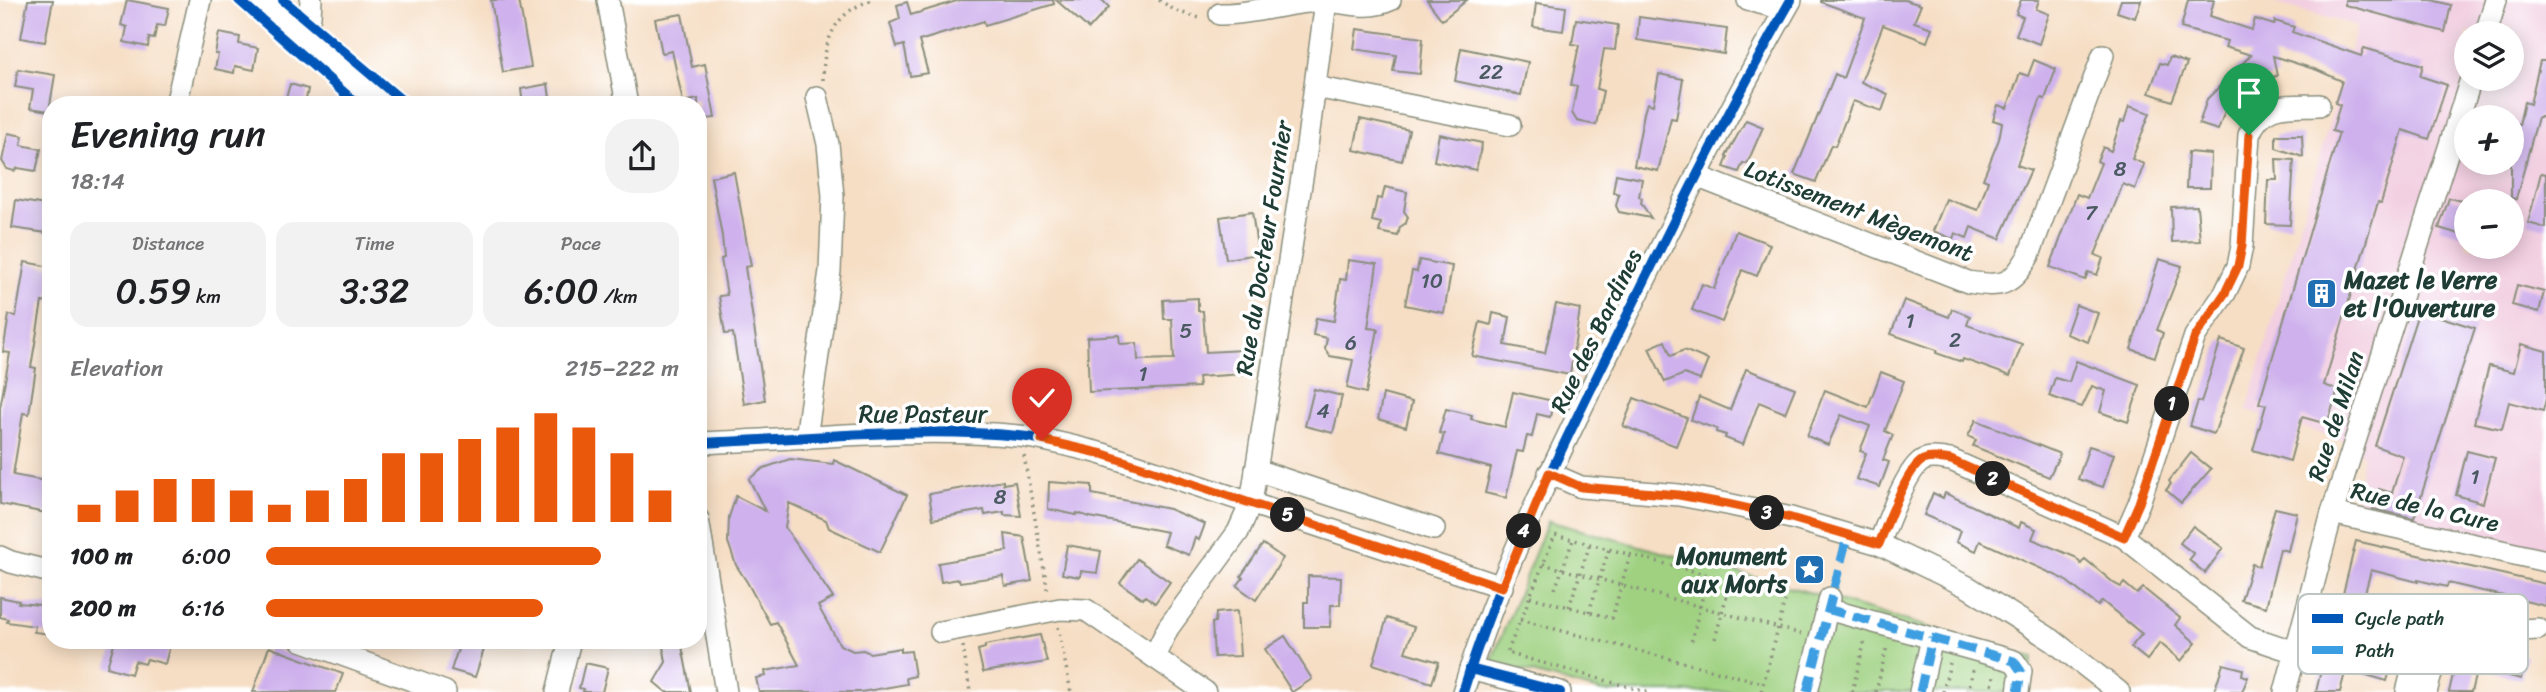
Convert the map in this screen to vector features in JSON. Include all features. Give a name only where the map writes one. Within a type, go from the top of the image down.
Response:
[{"type":"street","points":[[178,96],[200,0]]},
{"type":"street","points":[[260,0],[371,96]]},
{"type":"street","points":[[297,33],[310,16],[311,0]]},
{"type":"street","points":[[608,0],[625,96]]},
{"type":"street","points":[[1220,14],[1308,1],[1378,6],[1390,0]]},
{"type":"street","points":[[1748,0],[1788,5]]},
{"type":"street","points":[[2490,21],[2497,0]]},
{"type":"street","name":"Rue du Docteur Fournier","points":[[1154,657],[1168,628],[1238,532],[1251,503],[1326,1]]},
{"type":"street","name":"Rue des Bardines","points":[[1464,692],[1470,669],[1549,473],[1696,176],[1788,5]]},
{"type":"street","name":"Lotissement Mègemont","points":[[1696,176],[1968,282],[1993,286],[2009,282],[2029,255],[2103,55]]},
{"type":"street","points":[[1315,87],[1510,125]]},
{"type":"street","name":"Rue de Milan","points":[[2311,594],[2333,513],[2467,91]]},
{"type":"street","points":[[806,438],[830,271],[833,196],[828,144],[817,97]]},
{"type":"street","points":[[2124,537],[2139,503],[2195,337],[2225,293],[2238,266],[2242,246],[2249,135],[2255,121],[2267,109],[2319,105]]},
{"type":"street","name":"Rue Pasteur","points":[[707,443],[916,432],[1020,436],[1103,454],[1502,587]]},
{"type":"street","points":[[1879,544],[1912,471],[1923,460],[1951,460],[2124,537],[2250,638],[2295,652]]},
{"type":"street","points":[[1256,470],[1434,529]]},
{"type":"street","points":[[1549,473],[1581,487],[1679,495],[1727,504],[1791,518],[1879,544],[1968,587],[2052,640],[2119,692]]},
{"type":"street","name":"Rue de la Cure","points":[[2333,513],[2546,561]]},
{"type":"street","points":[[0,556],[11,562],[42,570]]},
{"type":"street","points":[[707,575],[726,692]]},
{"type":"street","points":[[1807,692],[1828,604],[1869,621],[2014,661],[2021,670],[2018,692]]},
{"type":"street","points":[[951,630],[1052,610],[1086,610],[1205,692]]},
{"type":"street","points":[[2528,630],[2538,629]]},
{"type":"street","points":[[1920,692],[1932,638]]},
{"type":"street","name":"Rue de Milan","points":[[2285,692],[2298,641]]},
{"type":"street","points":[[326,649],[445,692]]},
{"type":"street","points":[[557,692],[568,649]]},
{"type":"street","points":[[1470,669],[1560,692]]},
{"type":"street","points":[[2407,692],[2412,674]]},
{"type":"street","points":[[2426,692],[2427,674]]},
{"type":"path","points":[[817,97],[823,90],[827,42],[838,22],[851,9],[873,0]]},
{"type":"path","points":[[1159,0],[1176,11],[1216,23],[1220,14]]},
{"type":"path","points":[[1020,436],[1052,610],[1072,692]]},
{"type":"path","points":[[1647,692],[1507,653],[1555,535],[1708,575],[1691,643]]},
{"type":"path","points":[[1555,589],[1573,540]]},
{"type":"path","points":[[1569,607],[1590,544]]},
{"type":"path","points":[[1589,612],[1609,549]]},
{"type":"path","points":[[1530,597],[1612,618],[1630,555]]},
{"type":"path","points":[[1543,564],[1820,640]]},
{"type":"path","points":[[1715,639],[1730,583],[1786,598],[1761,692]]},
{"type":"path","points":[[1520,620],[1763,683]]},
{"type":"path","points":[[1852,692],[1869,621]]},
{"type":"path","points":[[1876,692],[1892,627]]},
{"type":"path","points":[[951,630],[970,692]]},
{"type":"path","points":[[1943,692],[1955,645]]},
{"type":"shaded area","points":[[2263,0],[2546,0],[2546,556],[2369,516],[2356,503],[2363,455],[2342,440],[2247,410],[2357,26]]},
{"type":"green space","points":[[1548,521],[1801,590],[2033,658],[2025,692],[1603,692],[1491,662]]},
{"type":"building","points":[[28,0],[53,0],[45,42],[21,38]]},
{"type":"building","points":[[127,0],[169,8],[165,26],[157,25],[154,39],[149,38],[148,47],[124,42],[127,27],[121,25]]},
{"type":"building","points":[[491,0],[519,0],[531,67],[503,72]]},
{"type":"building","points":[[960,0],[1053,0],[1054,4],[985,25],[984,21],[919,41],[928,73],[910,76],[904,45],[897,47],[890,23],[900,19],[897,5],[907,2],[911,15]]},
{"type":"building","points":[[1056,0],[1102,0],[1109,7],[1089,29]]},
{"type":"building","points":[[1427,0],[1467,0],[1442,20]]},
{"type":"building","points":[[1821,0],[1905,0],[1921,5],[1914,22],[1932,28],[1927,42],[1883,25],[1861,82],[1888,94],[1882,111],[1853,101],[1835,146],[1831,145],[1816,182],[1794,174],[1835,74],[1843,78],[1865,18]]},
{"type":"building","points":[[2021,0],[2039,0],[2036,9],[2049,14],[2039,44],[2016,35],[2023,17],[2016,14]]},
{"type":"building","points":[[2121,0],[2141,0],[2135,18],[2117,12]]},
{"type":"building","name":"Mazet le Verre et l'Ouverture","points":[[2188,0],[2214,0],[2210,16],[2252,30],[2255,19],[2274,25],[2275,21],[2294,27],[2292,32],[2361,56],[2364,48],[2423,65],[2420,76],[2447,85],[2429,139],[2403,130],[2381,203],[2378,202],[2324,385],[2338,390],[2327,424],[2302,417],[2290,461],[2253,450],[2266,405],[2259,403],[2339,133],[2332,131],[2340,105],[2335,103],[2342,81],[2273,56],[2277,76],[2252,82],[2227,105],[2218,130],[2199,124],[2207,99],[2251,55],[2225,47],[2227,41],[2181,28]]},
{"type":"building","points":[[2345,0],[2432,0],[2451,5],[2445,32],[2345,5]]},
{"type":"building","points":[[1536,3],[1566,7],[1563,31],[1533,27]]},
{"type":"building","points":[[682,14],[692,67],[705,64],[715,118],[707,119],[707,96],[682,96],[672,51],[662,53],[655,19]]},
{"type":"building","points":[[1639,17],[1727,29],[1724,54],[1637,40]]},
{"type":"building","points":[[1576,19],[1618,25],[1615,50],[1604,49],[1597,89],[1603,91],[1596,125],[1577,121],[1572,113],[1577,86],[1571,85],[1579,45],[1572,44]]},
{"type":"building","points":[[1357,29],[1423,38],[1420,74],[1393,71],[1396,55],[1354,49]]},
{"type":"building","points":[[219,33],[240,37],[239,44],[258,48],[254,70],[235,66],[234,73],[215,69]]},
{"type":"building","points":[[1461,48],[1528,62],[1521,95],[1455,81]]},
{"type":"building","points":[[2170,57],[2187,63],[2172,101],[2149,93],[2160,63],[2167,65]]},
{"type":"building","points":[[2034,60],[2056,69],[2045,99],[2041,98],[2017,165],[2031,170],[2000,239],[1971,227],[1967,238],[1955,233],[1953,239],[1933,231],[1946,199],[1978,210],[1988,181],[1983,179],[1999,139],[2002,123],[1993,120],[1998,105],[2007,108],[2020,73],[2028,76]]},
{"type":"building","points":[[2540,61],[2546,61],[2546,117],[2538,117],[2524,169],[2523,105],[2524,102],[2530,104]]},
{"type":"building","points":[[18,69],[55,75],[52,96],[42,96],[42,110],[30,108],[33,90],[15,87]]},
{"type":"building","points":[[1659,74],[1683,79],[1676,119],[1671,118],[1658,171],[1634,166],[1644,113],[1647,103],[1653,105]]},
{"type":"building","points":[[290,84],[308,89],[307,96],[287,96]]},
{"type":"building","points":[[548,84],[550,96],[522,96],[521,89]]},
{"type":"building","points":[[2129,106],[2150,113],[2132,159],[2144,164],[2135,189],[2123,184],[2095,255],[2103,258],[2097,275],[2088,272],[2085,280],[2050,267],[2077,194],[2087,198],[2101,163],[2097,161],[2103,147],[2111,151]]},
{"type":"building","points":[[1360,119],[1409,130],[1402,161],[1354,150]]},
{"type":"building","points":[[1746,120],[1763,127],[1747,164],[1743,163],[1739,172],[1724,167],[1728,157],[1726,156]]},
{"type":"building","points":[[8,133],[23,136],[21,145],[41,149],[36,171],[7,169],[2,161]]},
{"type":"building","points":[[1439,134],[1482,143],[1476,170],[1434,161]]},
{"type":"building","points":[[2276,135],[2302,135],[2303,157],[2276,148]]},
{"type":"building","points":[[2188,152],[2211,154],[2210,188],[2186,188]]},
{"type":"building","points":[[2276,159],[2294,160],[2290,225],[2266,224],[2268,180],[2277,180]]},
{"type":"building","points":[[734,172],[751,266],[745,267],[765,400],[744,404],[733,333],[725,334],[719,296],[727,295],[721,259],[724,258],[722,236],[711,177]]},
{"type":"building","points":[[2541,173],[2546,174],[2546,228],[2528,223]]},
{"type":"building","points":[[1616,174],[1642,179],[1639,197],[1642,198],[1641,203],[1651,218],[1619,212],[1616,206],[1619,194],[1613,192]]},
{"type":"building","points":[[2511,175],[2522,175],[2519,189],[2511,189]]},
{"type":"building","points":[[1385,187],[1407,192],[1404,211],[1408,217],[1406,223],[1400,227],[1398,236],[1379,232],[1381,223],[1372,221],[1377,198],[1382,199]]},
{"type":"building","points":[[2449,198],[2454,199],[2454,232],[2439,228]]},
{"type":"building","points":[[16,200],[42,204],[42,232],[12,228]]},
{"type":"building","points":[[2197,206],[2200,241],[2172,242],[2171,207]]},
{"type":"building","points":[[1252,212],[1258,254],[1226,259],[1220,217]]},
{"type":"building","points":[[1736,231],[1770,244],[1757,276],[1742,270],[1722,322],[1692,310],[1702,284],[1714,289]]},
{"type":"building","points":[[2159,259],[2182,266],[2157,330],[2163,333],[2155,357],[2131,349]]},
{"type":"building","points":[[1348,260],[1377,264],[1368,328],[1378,329],[1366,393],[1347,388],[1353,360],[1330,356],[1325,349],[1327,338],[1313,335],[1316,318],[1334,321],[1340,279],[1346,280]]},
{"type":"building","points":[[1419,260],[1452,266],[1444,313],[1405,305],[1412,271],[1417,272]]},
{"type":"building","points":[[25,262],[42,265],[42,302],[31,367],[36,368],[29,414],[23,413],[13,475],[42,480],[42,512],[0,504],[0,408],[10,353],[3,352],[9,315],[16,316]]},
{"type":"building","points":[[2517,285],[2544,292],[2539,312],[2512,305]]},
{"type":"building","points":[[1198,298],[1198,311],[1203,311],[1206,352],[1243,350],[1244,374],[1198,377],[1199,387],[1089,392],[1087,337],[1119,335],[1120,344],[1137,343],[1138,360],[1174,359],[1172,319],[1164,319],[1163,300]]},
{"type":"building","points":[[1904,300],[1949,317],[1952,309],[1970,316],[1967,325],[2022,344],[2010,376],[1963,359],[1962,362],[1936,353],[1937,350],[1891,334]]},
{"type":"building","points":[[1556,304],[1580,309],[1570,375],[1472,356],[1480,322],[1491,325],[1493,313],[1510,317],[1505,345],[1545,353]]},
{"type":"building","points":[[2076,305],[2098,313],[2088,342],[2066,334]]},
{"type":"building","points":[[2419,310],[2475,328],[2414,518],[2373,509],[2379,489],[2392,493],[2403,456],[2375,446]]},
{"type":"building","points":[[2221,340],[2244,348],[2214,434],[2190,426],[2198,401],[2201,402]]},
{"type":"building","points":[[1665,341],[1671,356],[1684,350],[1708,360],[1700,380],[1684,374],[1665,382],[1649,348]]},
{"type":"building","points":[[2521,344],[2546,351],[2546,399],[2543,411],[2509,402],[2502,429],[2474,423],[2489,366],[2514,372]]},
{"type":"building","points":[[2076,361],[2140,385],[2128,422],[2100,412],[2106,391],[2092,386],[2082,407],[2049,396],[2055,378],[2069,382]]},
{"type":"building","points":[[1746,369],[1795,388],[1785,413],[1759,402],[1743,445],[1725,438],[1726,435],[1716,432],[1717,429],[1691,420],[1699,397],[1730,410]]},
{"type":"building","points":[[1881,372],[1904,381],[1885,431],[1893,435],[1883,460],[1889,462],[1880,487],[1856,479],[1866,453],[1860,451],[1870,426],[1841,415],[1828,445],[1807,436],[1825,390],[1868,407]]},
{"type":"building","points":[[1314,389],[1342,396],[1333,433],[1305,426]]},
{"type":"building","points":[[1513,392],[1553,401],[1550,417],[1537,414],[1532,437],[1527,436],[1523,452],[1517,451],[1506,498],[1485,493],[1491,468],[1439,454],[1444,434],[1439,433],[1446,409],[1472,415],[1471,419],[1505,427]]},
{"type":"building","points":[[1383,394],[1412,402],[1406,427],[1378,419]]},
{"type":"building","points":[[1634,398],[1687,418],[1676,446],[1623,426]]},
{"type":"building","points":[[1976,420],[2060,454],[2049,477],[1973,446],[1976,440],[1968,436]]},
{"type":"building","points":[[2089,446],[2114,454],[2103,487],[2078,479]]},
{"type":"building","points":[[2467,451],[2495,458],[2483,503],[2456,495]]},
{"type":"building","points":[[2191,453],[2211,469],[2181,503],[2166,490],[2171,484],[2169,481]]},
{"type":"building","points":[[790,459],[833,464],[834,460],[907,495],[880,552],[829,528],[826,520],[789,503],[785,527],[833,598],[818,606],[840,645],[853,651],[863,650],[870,653],[901,648],[901,652],[911,651],[915,676],[906,678],[907,684],[861,692],[759,692],[756,678],[766,676],[765,671],[799,665],[776,622],[770,624],[736,565],[728,542],[729,517],[736,496],[765,511],[749,479],[764,468]]},
{"type":"building","points":[[1003,481],[1003,484],[1015,482],[1021,516],[1004,515],[1004,512],[985,515],[984,510],[933,519],[929,494]]},
{"type":"building","points":[[1049,482],[1092,485],[1092,494],[1169,509],[1205,524],[1199,540],[1195,538],[1189,555],[1163,545],[1167,532],[1048,509]]},
{"type":"building","points":[[1933,493],[1943,498],[1945,493],[2019,528],[2021,522],[2036,529],[2032,539],[2075,557],[2081,564],[2085,559],[2115,584],[2121,587],[2124,583],[2137,594],[2143,588],[2180,618],[2175,625],[2196,643],[2181,661],[2160,643],[2147,660],[2131,647],[2142,634],[2102,601],[2098,606],[2064,579],[1980,541],[1976,551],[1956,542],[1960,531],[1924,515]]},
{"type":"building","points":[[2275,508],[2297,513],[2288,551],[2280,549],[2266,607],[2241,600],[2252,564],[2259,566]]},
{"type":"building","points":[[2193,526],[2223,548],[2205,573],[2189,560],[2194,554],[2180,543]]},
{"type":"building","points":[[1005,534],[1024,537],[1032,581],[1005,586],[1003,576],[941,582],[938,563],[1007,551]]},
{"type":"building","points":[[2356,541],[2546,584],[2546,606],[2528,602],[2528,594],[2495,594],[2448,583],[2447,587],[2371,570],[2365,594],[2343,594]]},
{"type":"building","points":[[1263,544],[1283,558],[1256,600],[1237,586]]},
{"type":"building","points":[[1067,545],[1101,551],[1097,573],[1081,571],[1080,577],[1062,574]]},
{"type":"building","points":[[1137,559],[1170,582],[1155,603],[1145,596],[1143,599],[1120,583]]},
{"type":"building","points":[[1308,576],[1341,577],[1340,605],[1331,605],[1330,627],[1304,627]]},
{"type":"building","points":[[0,597],[19,601],[18,603],[42,605],[42,633],[34,632],[35,626],[7,622],[8,619],[0,617]]},
{"type":"building","points":[[1237,611],[1240,656],[1214,657],[1212,623],[1215,622],[1216,613]]},
{"type":"building","points":[[1387,618],[1414,627],[1405,652],[1439,662],[1432,683],[1373,664]]},
{"type":"building","points":[[1040,635],[1047,662],[983,672],[978,650],[985,648],[985,645]]},
{"type":"building","points":[[1285,636],[1312,679],[1292,692],[1265,649]]},
{"type":"building","points":[[112,649],[169,649],[165,664],[147,659],[145,664],[135,661],[131,674],[107,667]]},
{"type":"building","points":[[268,649],[343,674],[336,692],[253,692]]},
{"type":"building","points":[[458,649],[484,649],[475,677],[451,670]]},
{"type":"building","points":[[664,649],[683,649],[691,692],[666,692],[654,682],[666,662]]},
{"type":"building","points":[[585,663],[608,668],[602,692],[583,692],[584,689],[579,688]]},
{"type":"building","points":[[2223,664],[2243,669],[2242,675],[2248,677],[2242,692],[2214,692]]},
{"type":"building","points":[[2320,674],[2345,674],[2340,692],[2316,692]]},
{"type":"building","points":[[2363,674],[2389,674],[2387,681]]},
{"type":"building","points":[[2453,674],[2476,674],[2471,692],[2449,692]]},
{"type":"building","points":[[2501,674],[2522,674],[2521,679]]},
{"type":"marked path","points":[[1807,692],[1848,534]]},
{"type":"marked path","points":[[1827,609],[2014,661],[2021,671],[2018,692]]},
{"type":"marked path","points":[[1920,692],[1932,638]]},
{"type":"cycle path","points":[[239,0],[348,96]]},
{"type":"cycle path","points":[[283,0],[396,96]]},
{"type":"cycle path","points":[[1463,692],[1495,600],[1553,466],[1701,167],[1791,0]]},
{"type":"cycle path","points":[[707,442],[939,432],[1040,439],[1103,454],[1502,587]]},
{"type":"cycle path","points":[[1470,669],[1560,692]]},
{"type":"place","name":"Mazet le Verre et l'Ouverture","points":[[2321,294]]},
{"type":"place","name":"Monument aux Morts","points":[[1810,570]]},
{"type":"route","points":[[1042,440],[1103,454],[1502,587],[1549,473],[1581,487],[1679,495],[1727,504],[1791,518],[1879,544],[1912,471],[1923,460],[1936,458],[1951,460],[2124,537],[2139,503],[2195,337],[2225,293],[2238,266],[2242,246],[2249,135]]}]
